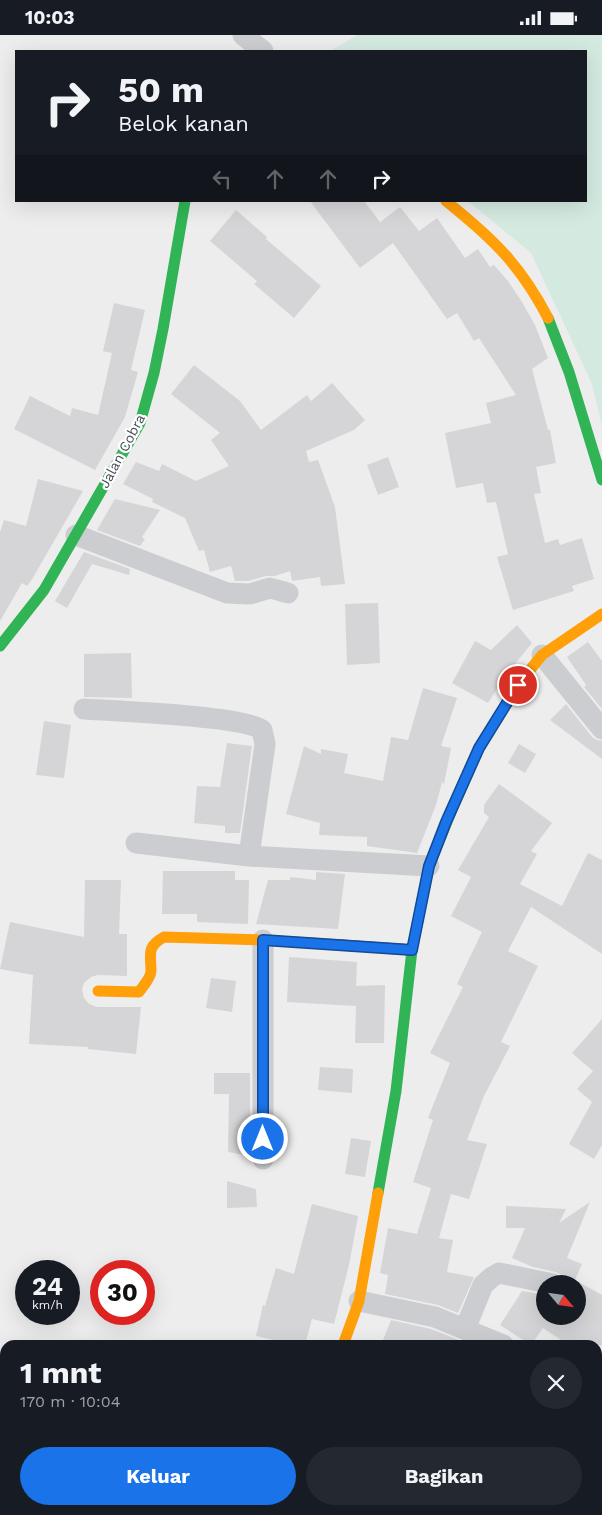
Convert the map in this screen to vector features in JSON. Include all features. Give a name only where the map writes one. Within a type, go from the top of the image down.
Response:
[{"type":"street","name":"Jalan Cobra","points":[[0,646],[44,590],[140,423],[154,373],[186,202]]},
{"type":"street","points":[[447,202],[483,231],[521,272],[546,314],[571,377],[602,480]]},
{"type":"street","points":[[76,535],[227,593],[250,594],[270,588],[288,593]]},
{"type":"street","points":[[345,1340],[359,1301],[396,1091],[412,950],[429,866],[479,748],[518,685],[542,655],[602,614]]},
{"type":"street","points":[[542,655],[602,729]]},
{"type":"street","points":[[84,709],[212,719],[253,725],[262,730],[265,744],[249,856]]},
{"type":"street","points":[[136,843],[249,856],[429,866]]},
{"type":"street","points":[[98,991],[139,992],[151,973],[148,956],[155,943],[164,937],[263,940],[412,950]]},
{"type":"street","points":[[263,940],[263,1159]]},
{"type":"street","points":[[465,1329],[483,1285],[492,1277],[499,1273],[536,1281]]},
{"type":"street","points":[[359,1301],[435,1317],[491,1340]]},
{"type":"green space","points":[[357,35],[602,35],[602,426],[592,384],[531,253],[469,202],[587,202],[587,50],[332,50]]},
{"type":"building","points":[[311,202],[365,202],[380,222],[400,207],[419,231],[437,218],[465,258],[478,249],[490,267],[494,265],[508,281],[535,325],[548,358],[532,369],[548,430],[550,430],[556,463],[536,467],[541,493],[534,494],[545,543],[558,539],[560,545],[582,538],[594,579],[572,586],[574,591],[513,610],[497,557],[508,554],[496,502],[487,503],[483,483],[456,488],[445,433],[491,423],[486,403],[516,395],[479,338],[474,341],[457,313],[447,319],[393,243],[360,268]]},
{"type":"building","points":[[236,210],[267,237],[266,239],[321,286],[294,318],[254,284],[257,281],[210,241]]},
{"type":"building","points":[[114,303],[145,310],[131,370],[138,372],[125,417],[95,470],[14,429],[30,396],[70,416],[72,408],[98,415],[112,353],[103,351]]},
{"type":"building","points":[[194,365],[240,401],[261,430],[307,395],[311,401],[332,383],[365,420],[354,430],[306,451],[309,462],[318,460],[335,507],[345,584],[321,586],[320,577],[292,581],[290,571],[248,581],[235,581],[231,566],[210,572],[204,550],[199,551],[185,518],[152,502],[153,499],[123,484],[136,462],[159,471],[162,464],[196,481],[229,466],[211,440],[220,433],[171,394]]},
{"type":"building","points":[[388,457],[399,487],[378,495],[367,465]]},
{"type":"building","points":[[38,479],[83,491],[31,581],[27,586],[22,583],[0,621],[0,532],[4,520],[26,526]]},
{"type":"building","points":[[115,499],[160,510],[142,537],[145,539],[140,546],[97,530]]},
{"type":"building","points":[[84,552],[130,569],[129,575],[92,564],[67,608],[55,601]]},
{"type":"building","points":[[378,603],[380,663],[347,665],[345,604]]},
{"type":"building","points":[[517,625],[532,643],[506,675],[488,703],[452,683],[475,641],[491,650]]},
{"type":"building","points":[[588,642],[602,661],[602,709],[584,687],[586,685],[567,657]]},
{"type":"building","points":[[131,653],[132,698],[84,697],[84,654]]},
{"type":"building","points":[[423,688],[457,698],[441,746],[451,748],[444,784],[442,782],[436,805],[417,853],[367,846],[367,837],[319,835],[320,823],[286,814],[304,746],[321,754],[321,749],[348,754],[344,773],[383,781],[391,737],[408,740]]},
{"type":"building","points":[[566,704],[592,737],[602,741],[602,759],[550,720]]},
{"type":"building","points":[[44,721],[71,725],[64,778],[36,775]]},
{"type":"building","points":[[227,743],[252,746],[240,833],[225,833],[225,826],[194,823],[197,786],[220,787]]},
{"type":"building","points":[[519,744],[536,754],[525,773],[508,763]]},
{"type":"building","points":[[499,784],[552,823],[531,851],[537,854],[520,884],[562,906],[588,853],[602,860],[602,954],[531,907],[508,951],[538,966],[501,1042],[510,1046],[484,1096],[467,1140],[487,1144],[469,1199],[451,1194],[439,1238],[453,1240],[447,1272],[474,1277],[458,1313],[438,1305],[385,1294],[388,1275],[380,1273],[388,1228],[417,1234],[431,1188],[413,1182],[433,1120],[428,1118],[450,1063],[430,1053],[463,987],[457,984],[482,932],[451,916],[471,877],[458,870],[489,817],[484,813],[484,805]]},
{"type":"building","points":[[163,871],[235,871],[235,880],[249,880],[248,924],[197,922],[197,914],[162,914]]},
{"type":"building","points":[[316,872],[345,874],[338,929],[256,924],[268,880],[290,880],[290,877],[316,880]]},
{"type":"building","points":[[85,880],[121,880],[119,934],[127,934],[127,976],[98,975],[91,977],[84,983],[82,990],[84,998],[89,1004],[97,1007],[141,1007],[136,1054],[88,1049],[88,1047],[29,1044],[33,975],[0,969],[10,922],[84,937]]},
{"type":"building","points":[[289,957],[357,962],[356,986],[385,985],[384,1043],[355,1043],[356,1006],[287,1002]]},
{"type":"building","points":[[211,978],[236,981],[232,1012],[206,1008]]},
{"type":"building","points":[[602,1019],[602,1145],[594,1159],[569,1144],[592,1102],[577,1089],[593,1071],[572,1053]]},
{"type":"building","points":[[320,1067],[353,1069],[352,1093],[318,1090]]},
{"type":"building","points":[[214,1073],[250,1073],[250,1156],[228,1152],[229,1094],[214,1094]]},
{"type":"building","points":[[351,1138],[371,1141],[365,1177],[345,1174]]},
{"type":"building","points":[[227,1181],[256,1189],[257,1207],[227,1208]]},
{"type":"building","points":[[590,1202],[567,1258],[582,1264],[577,1275],[562,1275],[533,1267],[512,1258],[525,1228],[506,1228],[506,1206],[566,1209],[559,1223]]},
{"type":"building","points":[[312,1204],[358,1216],[349,1265],[334,1324],[312,1319],[306,1340],[273,1340],[256,1336],[263,1305],[265,1306],[276,1268],[294,1274]]},
{"type":"building","points":[[586,1286],[602,1295],[602,1340],[561,1340],[543,1328],[535,1340],[523,1340],[500,1325],[522,1291],[536,1293],[536,1325],[586,1325]]},
{"type":"building","points":[[391,1320],[431,1329],[458,1340],[383,1340]]},
{"type":"traffic: fast","points":[[0,646],[44,590],[140,423],[154,373],[163,329],[185,202]]},
{"type":"traffic: fast","points":[[548,318],[569,372],[602,480]]},
{"type":"traffic: fast","points":[[378,1193],[396,1091],[412,950],[429,866],[455,802]]},
{"type":"traffic: slow","points":[[447,202],[504,253],[527,282],[548,318]]},
{"type":"traffic: slow","points":[[455,802],[479,748],[518,685],[542,655],[602,614]]},
{"type":"traffic: slow","points":[[98,991],[139,992],[151,974],[150,955],[152,948],[154,944],[164,937],[342,945]]},
{"type":"traffic: slow","points":[[345,1340],[359,1301],[378,1193]]},
{"type":"traffic: jam","points":[[342,945],[412,950]]},
{"type":"route","points":[[263,1139],[263,940],[412,950],[429,866],[446,822],[479,748],[518,685]]}]
